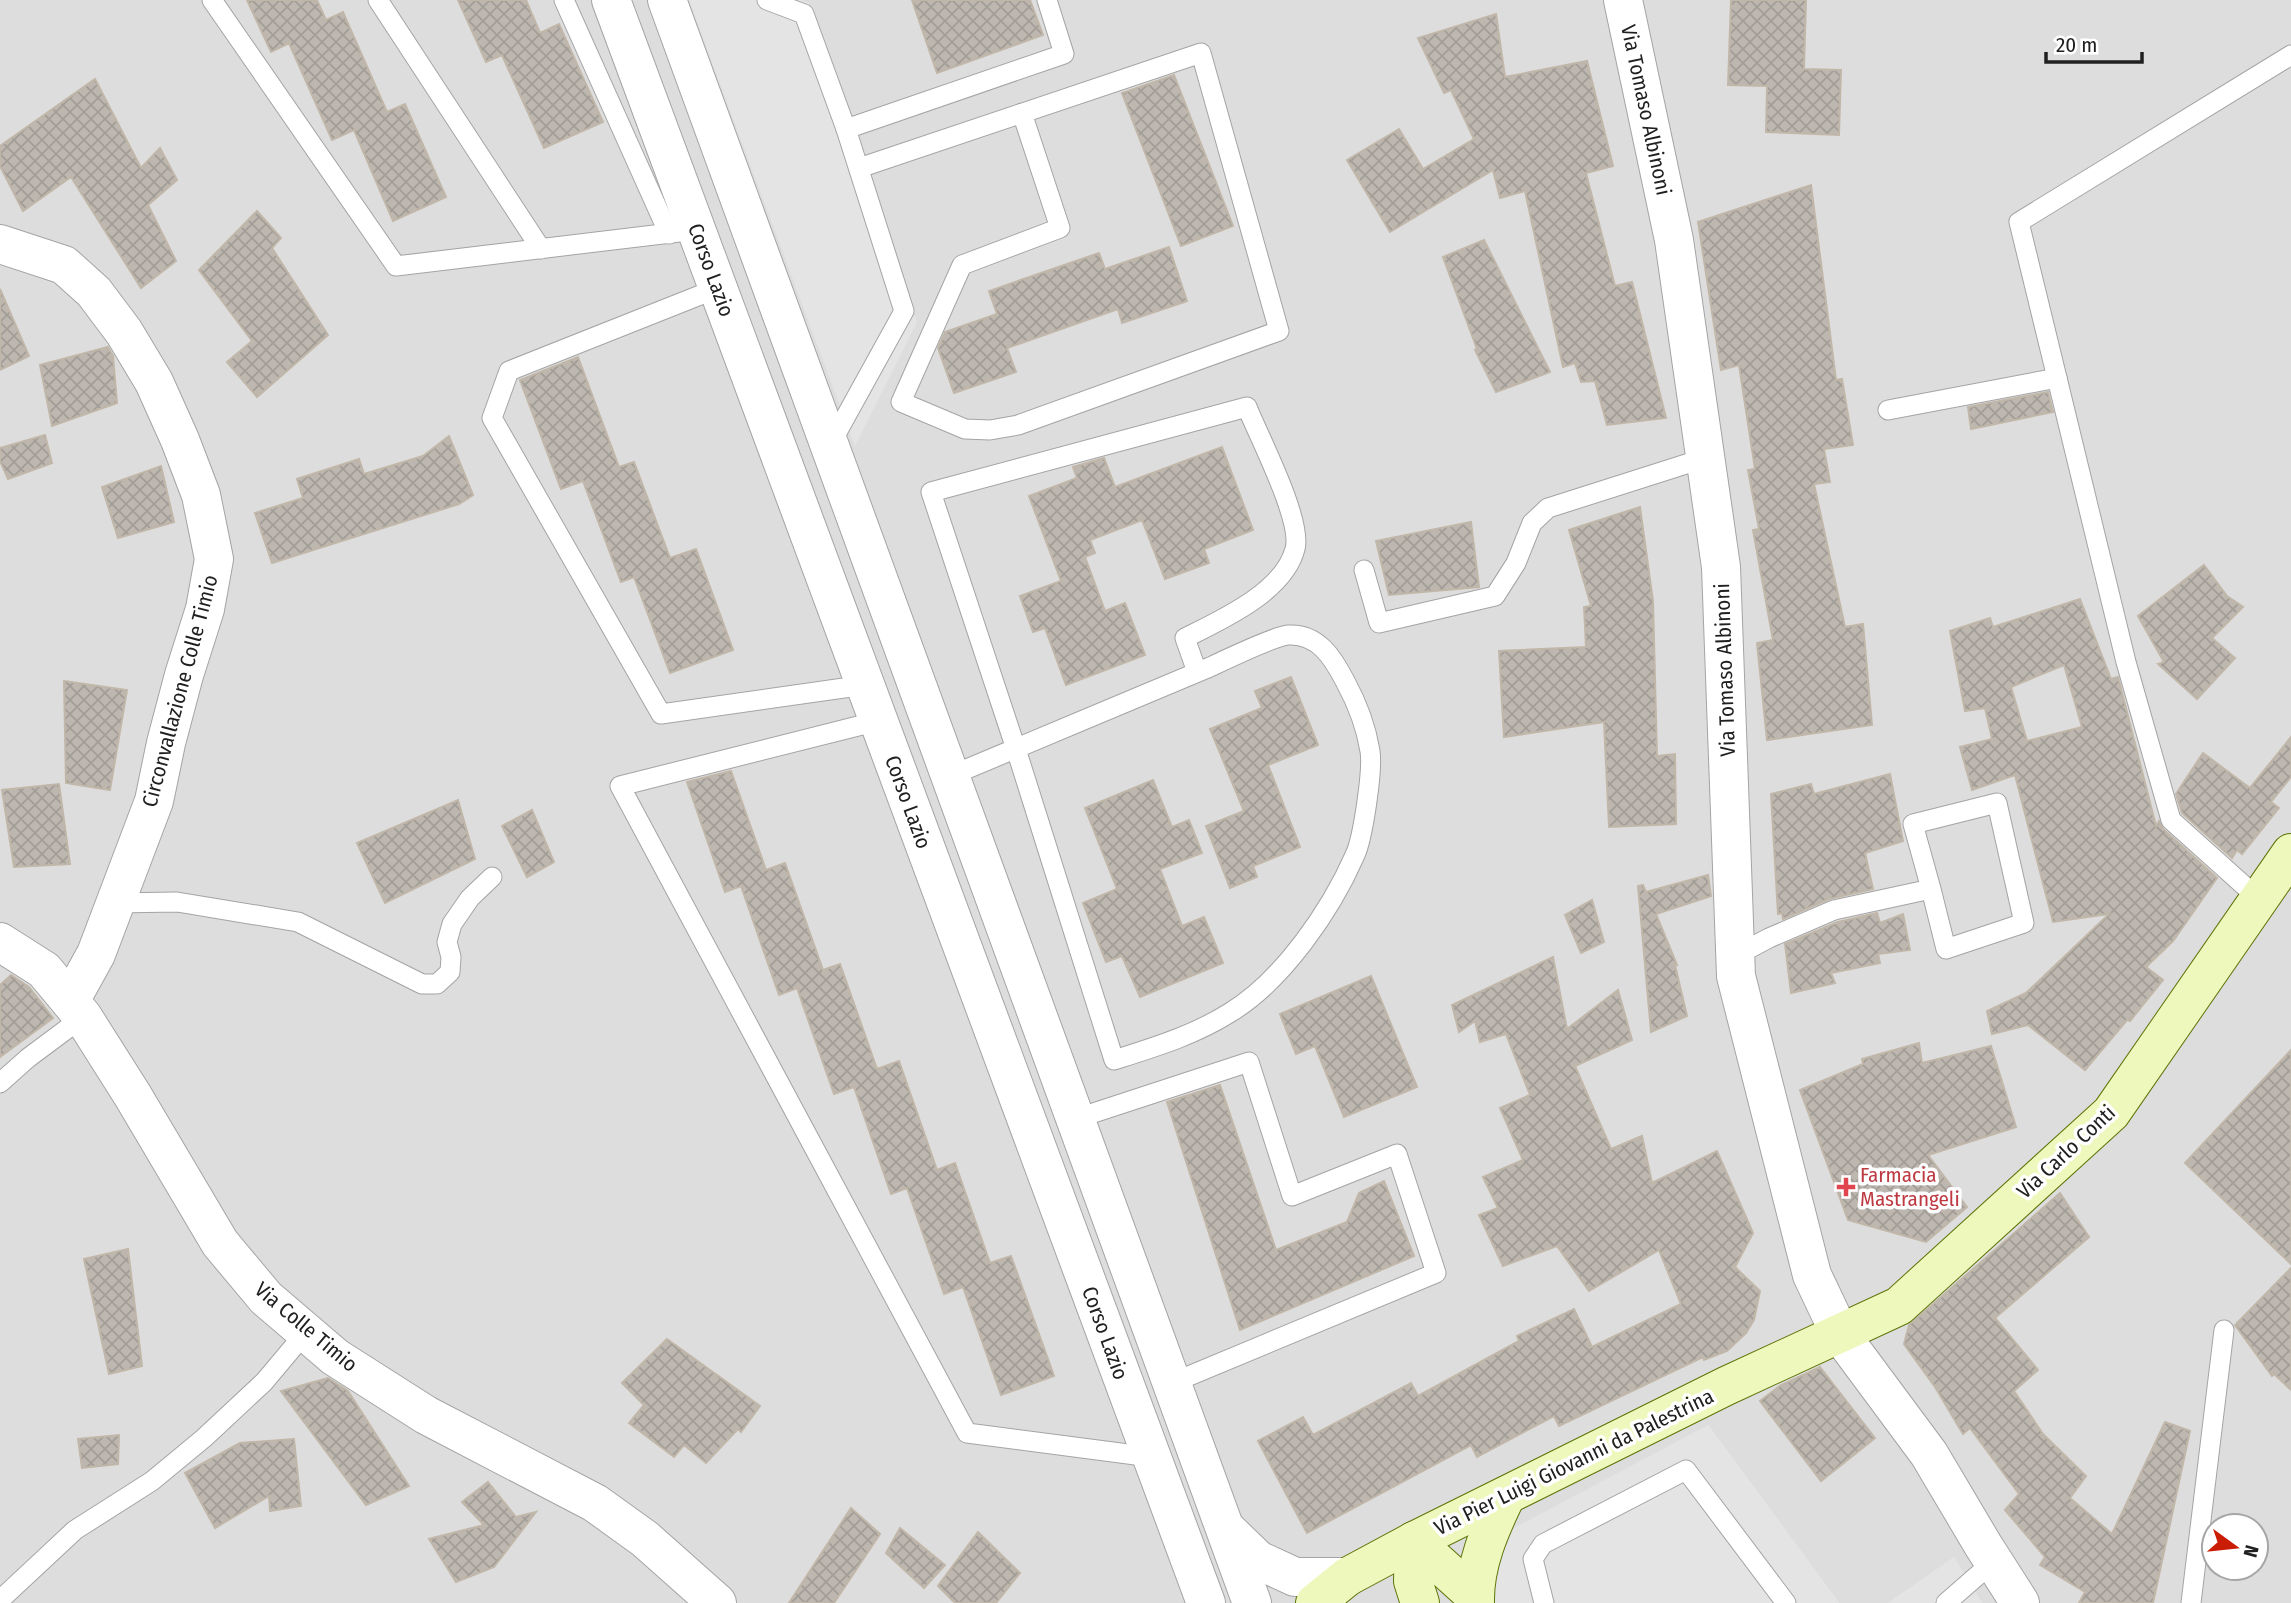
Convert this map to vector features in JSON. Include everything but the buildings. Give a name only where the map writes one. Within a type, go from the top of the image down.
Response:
[{"type":"street","name":"Corso Lazio","points":[[611,0],[682,232],[718,288],[1206,1603]]},
{"type":"street","points":[[667,0],[1252,1603]]},
{"type":"street","name":"Via Tomaso Albinoni","points":[[1623,0],[1674,240],[1721,567],[1736,976],[1812,1275],[1840,1334],[1928,1454],[2021,1603]]},
{"type":"street","name":"Circonvallazione Colle Timio","points":[[0,244],[64,265],[94,292],[124,332],[154,382],[180,440],[201,495],[214,559],[205,609],[169,732],[154,801],[76,1009]]},
{"type":"street","name":"Via Carlo Conti","points":[[1840,1334],[1899,1306],[2111,1113],[2291,853]]},
{"type":"street","name":"Via Colle Timio","points":[[0,942],[44,971],[76,1009],[133,1096],[220,1243],[266,1298],[335,1357],[426,1415],[595,1503],[645,1539],[717,1603]]},
{"type":"street","name":"Via Pier Luigi Giovanni da Palestrina","points":[[1315,1603],[1347,1577],[1414,1541],[1726,1386],[1840,1334]]},
{"type":"street","points":[[1475,1600],[1478,1567],[1489,1531],[1506,1496]]},
{"type":"street","points":[[1224,1527],[1258,1560],[1295,1577],[1347,1577]]},
{"type":"street","points":[[1414,1541],[1475,1600]]},
{"type":"street","points":[[1414,1541],[1413,1581],[1420,1603]]},
{"type":"lane","points":[[212,0],[396,266],[682,232],[564,0]]},
{"type":"lane","points":[[378,0],[541,249]]},
{"type":"lane","points":[[767,0],[804,14],[859,168],[904,311],[829,445]]},
{"type":"lane","points":[[846,130],[1064,54],[1047,0]]},
{"type":"lane","points":[[859,168],[1201,53],[1279,331],[1018,425],[990,430],[965,429],[901,402],[962,265],[1060,228],[1023,113]]},
{"type":"lane","points":[[2259,899],[2171,820],[2126,662],[2019,222],[2291,55]]},
{"type":"lane","points":[[718,288],[509,371],[492,418],[661,714],[865,685]]},
{"type":"lane","points":[[1888,410],[2057,379]]},
{"type":"lane","points":[[950,776],[1016,749],[1286,635],[1311,638],[1333,657],[1360,708],[1370,753],[1368,790],[1356,853],[1339,887],[1311,931],[1270,982],[1233,1011],[1184,1038],[1114,1060],[1016,749],[931,492],[1247,407],[1294,519],[1296,547],[1289,562],[1269,587],[1235,613],[1185,638],[1197,672]]},
{"type":"lane","points":[[1364,570],[1379,622],[1495,596],[1516,563],[1532,523],[1548,508],[1705,458]]},
{"type":"lane","points":[[878,721],[620,786],[967,1433],[1151,1457]]},
{"type":"lane","points":[[1997,803],[2024,923],[1945,949],[1931,889],[1913,824],[1997,803]]},
{"type":"lane","points":[[115,903],[177,902],[299,922],[404,976],[422,984],[437,984],[450,972],[451,957],[447,942],[452,924],[470,898],[492,877]]},
{"type":"lane","points":[[1735,956],[1834,910],[1931,889]]},
{"type":"lane","points":[[0,1083],[76,1009]]},
{"type":"lane","points":[[1076,1119],[1249,1062],[1292,1196],[1397,1154],[1436,1273],[1172,1383]]},
{"type":"lane","points":[[2191,1603],[2224,1330]]},
{"type":"lane","points":[[0,1600],[75,1530],[152,1481],[204,1438],[264,1382],[306,1332]]},
{"type":"lane","points":[[1544,1603],[1533,1559],[1543,1544],[1686,1470],[1786,1603]]},
{"type":"lane","points":[[1946,1603],[1993,1562]]},
{"type":"shaded area","points":[[0,0],[2291,0],[2291,1603],[1982,1603],[1954,1558],[1888,1603],[1839,1603],[1708,1425],[1488,1603],[0,1603]]},
{"type":"shaded area","points":[[689,0],[802,0],[809,3],[846,130],[917,322],[855,446]]},
{"type":"shaded area","points":[[1708,1425],[1839,1603],[1489,1603],[1497,1560],[1514,1528]]},
{"type":"shaded area","points":[[1954,1557],[1982,1603],[1888,1603]]},
{"type":"place","name":"Farmacia Mastrangeli","points":[[1846,1187]]}]
